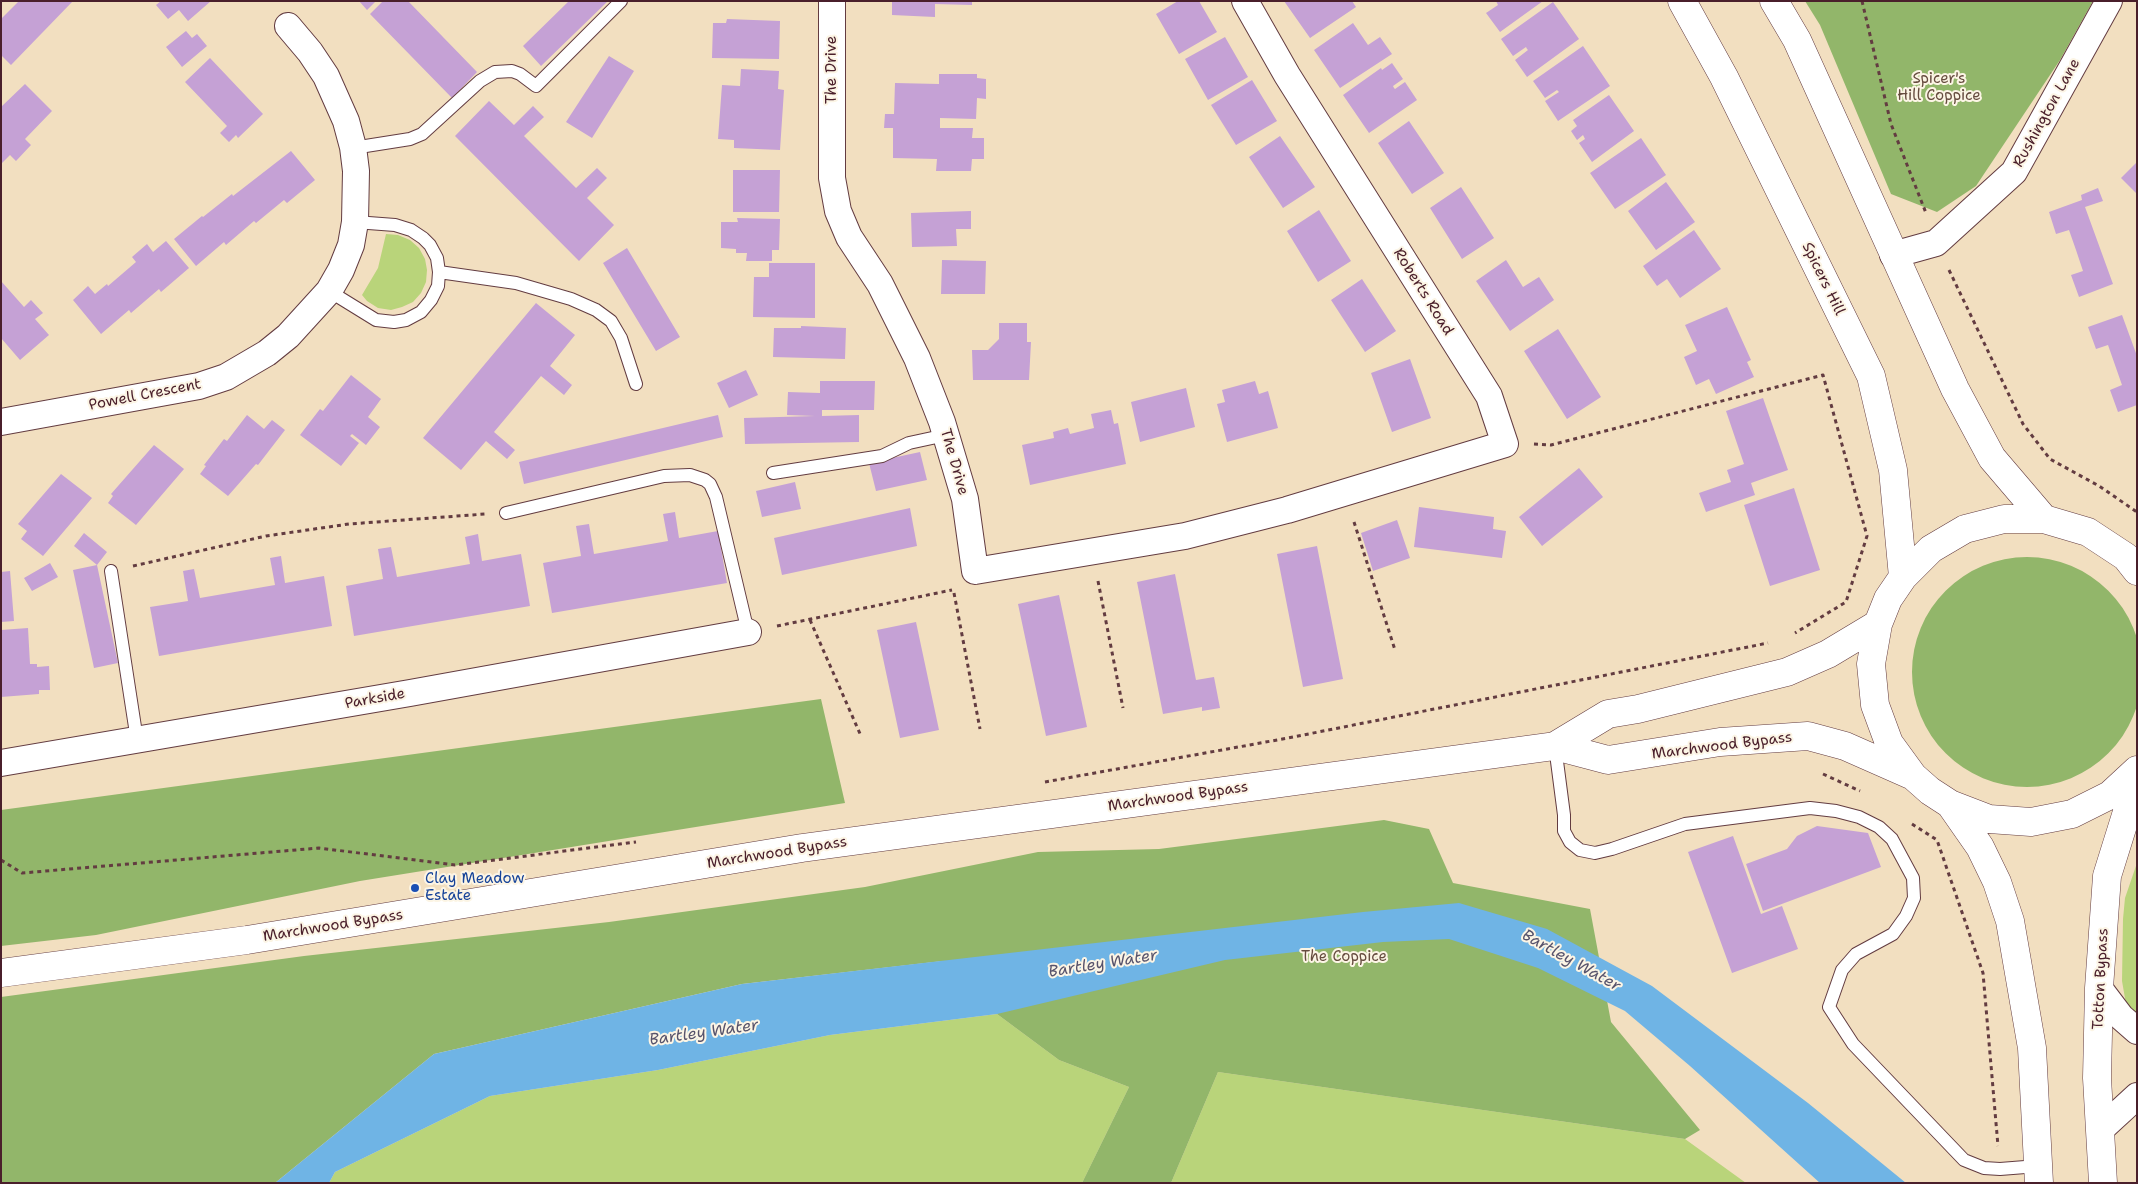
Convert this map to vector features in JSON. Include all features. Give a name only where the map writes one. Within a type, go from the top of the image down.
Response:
[{"type":"main road","name":"Spicers Hill","points":[[1682,1],[1724,77],[1871,376],[1893,470],[1902,577]]},
{"type":"main road","points":[[1774,1],[1797,40],[1955,389],[1992,458],[2044,519]]},
{"type":"main road","points":[[2137,571],[2126,557],[2088,532],[2044,519],[2004,519],[1965,529],[1931,549],[1902,577],[1888,599],[1878,624],[1871,664],[1875,705],[1889,743],[1914,776],[1930,791],[1950,804],[1989,819],[2031,822],[2072,814],[2110,795],[2137,770]]},
{"type":"main road","name":"Marchwood Bypass","points":[[1555,746],[1608,714],[1647,707],[1787,672],[1828,654],[1878,624]]},
{"type":"main road","name":"Marchwood Bypass","points":[[1,973],[247,940],[802,848],[1555,746],[1608,760],[1720,742],[1808,736],[1846,746],[1914,776]]},
{"type":"main road","name":"Totton Bypass","points":[[2103,1183],[2097,1078],[2099,988],[2107,876],[2137,780]]},
{"type":"main road","points":[[1950,804],[1980,847],[1997,882],[2010,921],[2032,1048],[2039,1174]]},
{"type":"street","name":"The Drive","points":[[832,1],[832,178],[838,211],[849,237],[880,284],[916,358],[946,435],[965,499],[975,571],[1186,536],[1344,492]]},
{"type":"street","name":"Roberts Road","points":[[1244,1],[1292,84],[1489,396],[1505,444]]},
{"type":"street","name":"Rushington Lane","points":[[1893,255],[1936,243],[2014,172],[2109,1]]},
{"type":"street","name":"Powell Crescent","points":[[1,422],[199,386],[226,376],[268,353],[288,336],[329,291],[341,270],[351,245],[356,222],[356,172],[353,148],[346,121],[326,76],[310,52],[288,26]]},
{"type":"street","points":[[1344,492],[1505,444]]},
{"type":"street","name":"Parkside","points":[[1,763],[410,693],[748,632]]},
{"type":"street","points":[[2099,988],[2121,1018],[2137,1032]]},
{"type":"street","points":[[2100,1130],[2137,1096]]},
{"type":"lane","points":[[353,148],[410,139],[422,134],[487,75],[495,72],[512,71],[520,74],[536,86],[621,1]]},
{"type":"lane","points":[[329,291],[376,320],[394,322],[406,320],[421,312],[431,300],[438,286],[437,258],[430,245],[423,238],[411,230],[395,225],[356,222]]},
{"type":"lane","points":[[439,272],[516,283],[571,299],[596,310],[611,322],[621,338],[636,384]]},
{"type":"lane","points":[[774,474],[882,456],[910,443],[946,435]]},
{"type":"lane","points":[[506,513],[664,476],[690,475],[705,480],[710,484],[716,497],[748,632]]},
{"type":"lane","points":[[111,571],[137,740]]},
{"type":"lane","points":[[1555,746],[1564,815],[1564,831],[1570,842],[1580,850],[1595,853],[1612,849],[1685,824],[1810,808],[1836,811],[1859,817],[1879,827],[1892,839],[1913,878],[1914,898],[1906,916],[1893,934],[1856,954],[1842,970],[1829,1007],[1853,1044],[1964,1160],[1984,1168],[2039,1174]]},
{"type":"path","points":[[1862,1],[1890,124],[1936,243],[2023,424],[2050,459],[2099,486],[2137,512]]},
{"type":"path","points":[[1505,444],[1551,444],[1823,375],[1866,536],[1846,602],[1791,635]]},
{"type":"path","points":[[1344,492],[1395,650]]},
{"type":"path","points":[[111,571],[266,536],[350,524],[506,513]]},
{"type":"path","points":[[1093,551],[1123,708]]},
{"type":"path","points":[[748,632],[953,590],[980,729]]},
{"type":"path","points":[[810,620],[861,736]]},
{"type":"path","points":[[1036,783],[1288,738],[1774,641]]},
{"type":"path","points":[[1,860],[22,873],[320,848],[455,865],[643,841]]},
{"type":"green space","name":"Spicer's Hill Coppice","points":[[1805,1],[2093,1],[2060,60],[1976,186],[1937,212],[1891,194],[1820,25]]},
{"type":"green space","points":[[386,234],[398,235],[410,240],[419,248],[425,259],[427,270],[426,282],[421,293],[413,302],[391,310],[378,308],[367,301],[362,295],[378,268]]},
{"type":"green space","points":[[2016,557],[2038,557],[2071,565],[2091,576],[2109,590],[2123,608],[2134,628],[2140,649],[2142,672],[2140,695],[2134,716],[2123,736],[2109,754],[2091,768],[2071,779],[2038,787],[2016,787],[1983,779],[1963,768],[1945,754],[1931,736],[1920,716],[1912,683],[1912,661],[1920,628],[1931,608],[1945,590],[1963,576],[1983,565]]},
{"type":"green space","points":[[821,699],[845,803],[360,881],[96,935],[1,946],[1,810]]},
{"type":"green space","name":"The Coppice","points":[[1384,820],[1429,829],[1453,883],[1590,909],[1611,1022],[1700,1130],[1685,1139],[1218,1072],[1171,1183],[1082,1183],[1129,1087],[1059,1060],[997,1014],[943,961],[742,984],[434,1054],[275,1183],[1,1183],[1,997],[304,956],[609,922],[865,887],[1038,852],[1159,849]]},
{"type":"green space","points":[[2137,863],[2137,1016],[2126,1004],[2122,981],[2125,898]]},
{"type":"green space","points":[[997,1014],[1059,1060],[1129,1087],[1082,1183],[329,1183],[335,1172],[490,1096],[658,1070],[830,1035]]},
{"type":"green space","points":[[1218,1072],[1685,1139],[1746,1183],[1171,1183]]},
{"type":"water","name":"Bartley Water","points":[[1459,903],[1547,929],[1652,986],[1808,1103],[1906,1183],[1820,1183],[1690,1066],[1625,1011],[1538,968],[1449,939],[1383,942],[1225,960],[997,1014],[830,1035],[658,1070],[490,1096],[335,1172],[329,1183],[275,1183],[434,1054],[742,984],[1363,912]]},
{"type":"building","points":[[19,1],[73,1],[11,65],[1,55],[1,19]]},
{"type":"building","points":[[161,1],[211,1],[188,21],[179,10],[168,19],[156,5]]},
{"type":"building","points":[[359,1],[376,1],[367,10]]},
{"type":"building","points":[[383,1],[408,1],[477,72],[452,98],[370,14]]},
{"type":"building","points":[[569,1],[608,1],[541,66],[523,46]]},
{"type":"building","points":[[892,1],[972,1],[972,5],[935,4],[935,17],[892,15]]},
{"type":"building","points":[[1178,1],[1199,1],[1217,32],[1179,54],[1156,14]]},
{"type":"building","points":[[1284,1],[1352,1],[1356,7],[1310,38]]},
{"type":"building","points":[[1496,1],[1543,1],[1500,32],[1486,13],[1498,5]]},
{"type":"building","points":[[1553,2],[1579,39],[1527,77],[1515,60],[1528,50],[1526,47],[1513,56],[1501,39]]},
{"type":"building","points":[[727,19],[780,21],[779,59],[712,58],[713,23],[726,23]]},
{"type":"building","points":[[1353,23],[1368,45],[1380,37],[1392,54],[1340,88],[1314,50]]},
{"type":"building","points":[[186,31],[192,38],[197,34],[207,46],[182,67],[166,47]]},
{"type":"building","points":[[1225,37],[1248,77],[1208,100],[1185,59]]},
{"type":"building","points":[[1583,46],[1610,86],[1558,121],[1545,101],[1559,92],[1557,90],[1545,98],[1533,81]]},
{"type":"building","points":[[609,56],[634,71],[592,138],[566,122]]},
{"type":"building","points":[[210,58],[263,114],[238,138],[236,135],[229,142],[220,133],[227,126],[185,82]]},
{"type":"building","points":[[1392,63],[1403,79],[1393,86],[1394,88],[1405,82],[1417,100],[1369,133],[1343,95],[1381,68],[1382,70]]},
{"type":"building","points":[[741,69],[779,71],[778,89],[784,90],[780,150],[734,148],[734,140],[718,139],[722,85],[740,86]]},
{"type":"building","points":[[939,74],[977,74],[977,78],[986,79],[986,99],[977,98],[976,119],[940,118],[940,128],[973,128],[972,138],[984,138],[984,159],[972,159],[971,171],[936,171],[937,159],[893,158],[893,128],[884,128],[885,114],[894,114],[895,83],[939,84]]},
{"type":"building","points":[[1252,80],[1277,121],[1236,145],[1211,105]]},
{"type":"building","points":[[25,84],[52,111],[25,139],[31,145],[16,161],[10,155],[1,164],[1,107]]},
{"type":"building","points":[[1609,95],[1634,131],[1592,162],[1579,143],[1585,139],[1583,135],[1577,140],[1571,131],[1577,126],[1573,120]]},
{"type":"building","points":[[489,101],[514,125],[533,106],[544,117],[524,136],[576,188],[597,168],[607,178],[587,198],[614,225],[579,261],[455,136]]},
{"type":"building","points":[[1409,121],[1444,173],[1412,194],[1378,143]]},
{"type":"building","points":[[1280,136],[1315,187],[1283,208],[1249,157]]},
{"type":"building","points":[[1641,138],[1666,175],[1615,209],[1590,173]]},
{"type":"building","points":[[291,151],[315,180],[287,203],[284,200],[256,223],[254,221],[226,245],[224,242],[196,266],[174,239],[202,216],[232,194],[233,196]]},
{"type":"building","points":[[2137,162],[2137,194],[2121,178]]},
{"type":"building","points":[[733,170],[780,170],[779,212],[733,212]]},
{"type":"building","points":[[1666,182],[1695,222],[1656,250],[1628,211]]},
{"type":"building","points":[[1461,187],[1494,238],[1462,259],[1430,208]]},
{"type":"building","points":[[2098,188],[2103,201],[2085,207],[2113,284],[2079,297],[2071,275],[2083,271],[2069,230],[2056,234],[2049,212],[2082,200],[2081,195]]},
{"type":"building","points":[[1319,210],[1351,261],[1318,282],[1287,231]]},
{"type":"building","points":[[971,211],[971,229],[956,229],[957,246],[912,247],[911,213]]},
{"type":"building","points":[[737,218],[780,219],[779,250],[772,250],[772,261],[746,261],[747,253],[736,253],[736,249],[721,248],[721,222],[738,222]]},
{"type":"building","points":[[1694,230],[1721,269],[1680,298],[1667,279],[1657,286],[1643,266]]},
{"type":"building","points":[[166,241],[189,268],[161,292],[159,289],[131,313],[129,310],[101,334],[73,300],[88,286],[95,294],[107,284],[108,286],[136,262],[132,257],[147,244],[153,252]]},
{"type":"building","points":[[627,248],[680,337],[656,351],[603,263]]},
{"type":"building","points":[[942,260],[986,261],[985,294],[941,294]]},
{"type":"building","points":[[1506,260],[1523,287],[1539,277],[1554,300],[1510,331],[1476,281]]},
{"type":"building","points":[[769,263],[815,263],[815,318],[753,317],[754,277],[769,277]]},
{"type":"building","points":[[1362,279],[1396,331],[1365,352],[1331,300]]},
{"type":"building","points":[[1,281],[24,307],[31,300],[43,313],[35,319],[49,335],[20,360],[1,338]]},
{"type":"building","points":[[536,303],[575,335],[550,366],[572,385],[564,395],[541,376],[494,432],[515,450],[507,459],[486,441],[461,470],[423,438]]},
{"type":"building","points":[[1727,307],[1751,360],[1747,362],[1754,377],[1716,394],[1709,379],[1696,385],[1684,357],[1697,351],[1685,325]]},
{"type":"building","points":[[2122,315],[2137,356],[2137,405],[2118,412],[2110,390],[2122,385],[2108,345],[2096,349],[2088,327]]},
{"type":"building","points":[[999,323],[1027,323],[1027,342],[1031,342],[1029,380],[973,380],[972,350],[988,350],[999,339]]},
{"type":"building","points":[[801,326],[846,328],[845,359],[773,357],[774,328],[801,328]]},
{"type":"building","points":[[1558,329],[1601,397],[1567,419],[1524,351]]},
{"type":"building","points":[[1410,359],[1431,418],[1392,432],[1371,373]]},
{"type":"building","points":[[746,370],[758,395],[729,408],[717,383]]},
{"type":"building","points":[[351,375],[381,399],[368,417],[380,427],[366,445],[352,434],[350,436],[359,443],[341,466],[300,435],[320,409],[323,411]]},
{"type":"building","points":[[820,381],[875,381],[874,410],[822,410],[822,416],[859,415],[859,442],[745,444],[744,418],[815,416],[787,415],[788,392],[820,393]]},
{"type":"building","points":[[1255,381],[1259,394],[1268,391],[1278,428],[1227,442],[1217,404],[1225,402],[1222,390]]},
{"type":"building","points":[[1186,388],[1195,427],[1140,442],[1131,402]]},
{"type":"building","points":[[1763,398],[1788,470],[1751,483],[1755,495],[1706,512],[1699,493],[1731,482],[1727,470],[1744,464],[1726,411]]},
{"type":"building","points":[[1111,410],[1114,424],[1118,423],[1126,464],[1030,485],[1022,445],[1054,438],[1053,432],[1068,428],[1070,434],[1094,428],[1091,414]]},
{"type":"building","points":[[247,415],[264,429],[272,420],[285,430],[258,465],[256,464],[228,496],[200,474],[206,466],[204,465],[224,439],[227,441]]},
{"type":"building","points":[[718,415],[723,437],[524,484],[519,462]]},
{"type":"building","points":[[154,445],[184,469],[136,525],[108,503],[113,496],[111,494]]},
{"type":"building","points":[[920,452],[927,480],[876,491],[869,463]]},
{"type":"building","points":[[1579,468],[1603,497],[1542,546],[1519,517]]},
{"type":"building","points":[[61,474],[92,498],[43,556],[21,539],[27,531],[18,524]]},
{"type":"building","points":[[795,482],[801,509],[762,517],[756,491]]},
{"type":"building","points":[[1794,488],[1820,570],[1770,586],[1744,505]]},
{"type":"building","points":[[1419,507],[1494,517],[1493,529],[1506,531],[1502,558],[1414,547]]},
{"type":"building","points":[[910,508],[917,546],[782,575],[774,538]]},
{"type":"building","points":[[675,512],[679,538],[718,531],[727,583],[552,613],[543,563],[581,556],[576,526],[589,524],[594,554],[668,541],[663,514]]},
{"type":"building","points":[[1397,520],[1410,558],[1373,571],[1361,533]]},
{"type":"building","points":[[84,533],[107,552],[97,565],[74,546]]},
{"type":"building","points":[[478,534],[482,561],[521,554],[530,606],[354,636],[346,586],[383,579],[378,549],[391,547],[397,577],[470,564],[465,537]]},
{"type":"building","points":[[1317,546],[1343,679],[1303,687],[1277,554]]},
{"type":"building","points":[[281,556],[285,583],[324,576],[332,626],[159,656],[150,607],[188,601],[183,571],[194,569],[200,598],[275,585],[270,558]]},
{"type":"building","points":[[50,563],[58,577],[32,591],[24,578]]},
{"type":"building","points":[[97,565],[118,663],[94,668],[73,570]]},
{"type":"building","points":[[10,571],[14,621],[1,622],[1,572]]},
{"type":"building","points":[[1175,574],[1196,680],[1214,677],[1220,708],[1202,711],[1202,707],[1163,714],[1137,582]]},
{"type":"building","points":[[1059,595],[1087,727],[1046,736],[1018,604]]},
{"type":"building","points":[[916,622],[939,730],[900,738],[877,630]]},
{"type":"building","points":[[28,628],[30,664],[37,664],[37,667],[49,666],[50,690],[39,690],[39,694],[1,697],[1,630]]},
{"type":"building","points":[[1817,826],[1868,833],[1881,867],[1763,911],[1746,864],[1787,849],[1797,836]]},
{"type":"building","points":[[1733,836],[1761,914],[1782,906],[1798,949],[1732,973],[1688,852]]},
{"type":"place","name":"Clay Meadow Estate","points":[[415,888]]}]
